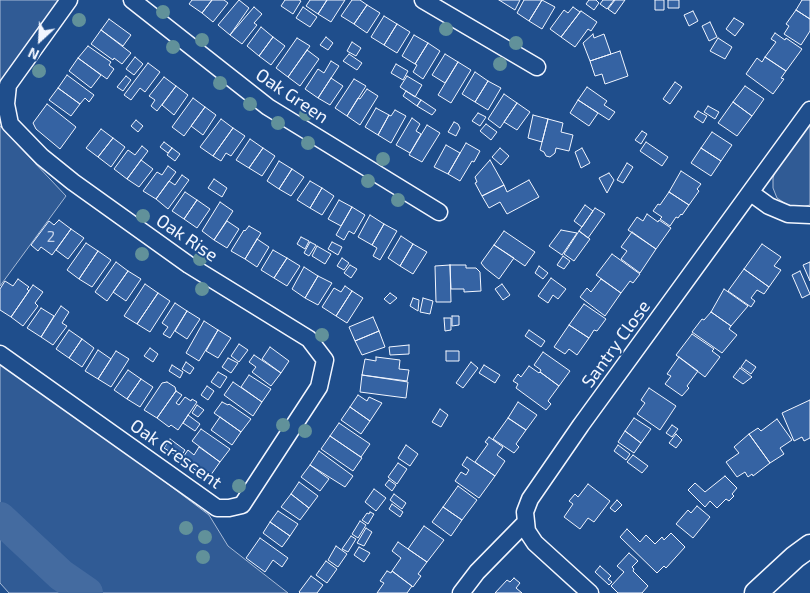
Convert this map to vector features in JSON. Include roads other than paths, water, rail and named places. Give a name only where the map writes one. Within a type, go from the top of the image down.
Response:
[{"type":"main road","points":[[756,593],[795,557],[810,546]]},
{"type":"street","name":"Oak Rise","points":[[69,0],[8,84],[6,104],[10,124],[42,158],[73,182],[189,265],[309,338],[324,360],[319,387]]},
{"type":"street","name":"Oak Green","points":[[132,0],[268,107],[439,212]]},
{"type":"street","points":[[423,0],[537,67]]},
{"type":"street","name":"Santry Close","points":[[461,593],[477,572],[525,523],[525,512],[536,491],[581,425],[810,110]]},
{"type":"street","points":[[751,193],[769,206],[788,214],[810,215]]},
{"type":"street","name":"Oak Crescent","points":[[0,354],[217,508],[242,505],[319,387]]},
{"type":"street","points":[[525,523],[527,531],[535,543],[590,593]]},
{"type":"waterway","points":[[0,518],[61,575],[87,593]]}]
